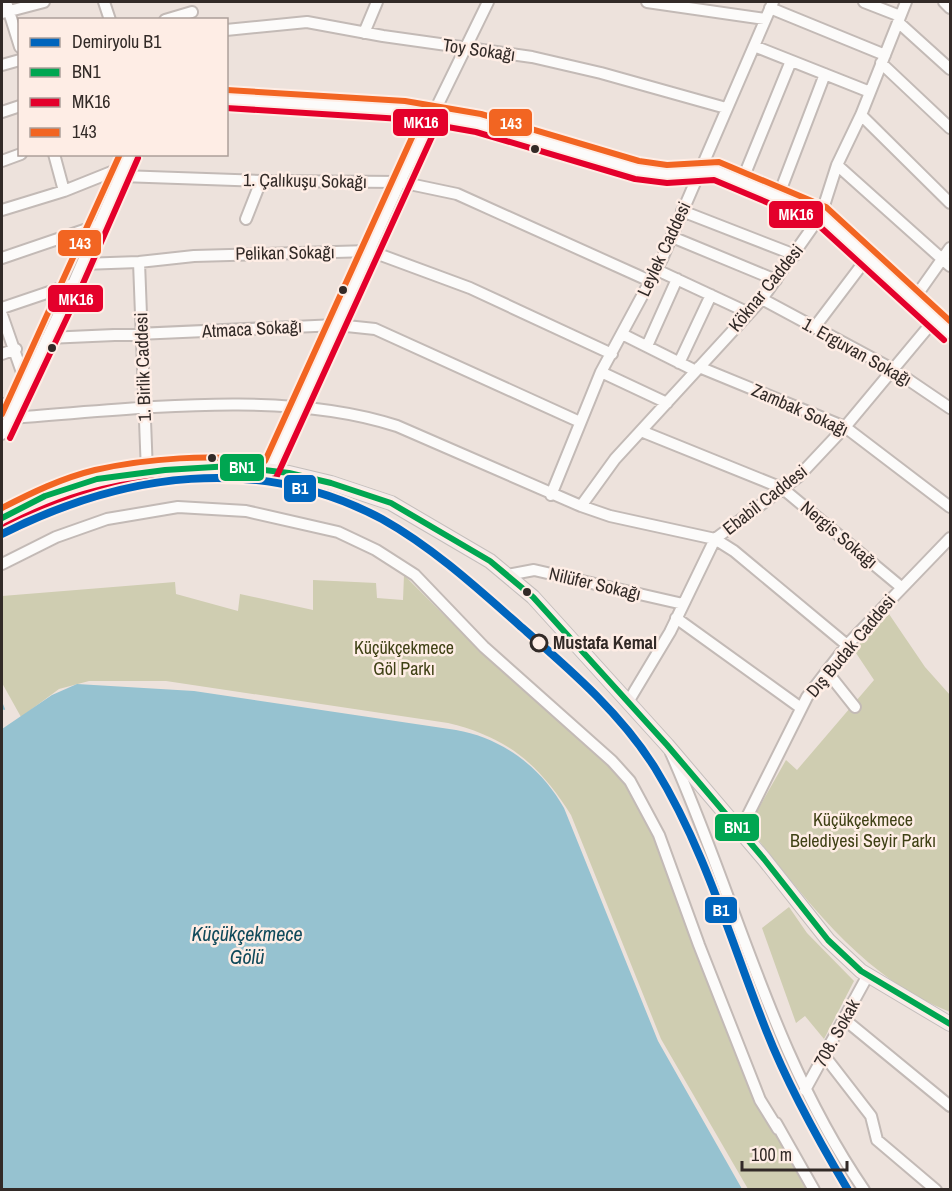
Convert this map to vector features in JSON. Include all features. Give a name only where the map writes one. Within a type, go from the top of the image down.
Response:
[{"type":"main road","points":[[2,518],[45,496],[88,481],[147,473],[231,466],[330,483],[391,503],[452,537],[507,575],[533,597],[667,745],[828,940],[868,975],[951,1024]]},
{"type":"street","points":[[18,41],[6,8],[44,2]]},
{"type":"street","points":[[104,2],[109,18]]},
{"type":"street","points":[[364,33],[377,2]]},
{"type":"street","points":[[270,471],[400,182],[488,2]]},
{"type":"street","points":[[647,2],[765,19]]},
{"type":"street","points":[[864,2],[899,19],[951,69]]},
{"type":"street","name":"Köknar Caddesi","points":[[581,506],[615,459],[762,299],[821,215],[837,165],[861,115],[906,2]]},
{"type":"street","points":[[944,2],[951,8]]},
{"type":"street","points":[[772,5],[883,59],[951,128]]},
{"type":"street","name":"Leylek Caddesi","points":[[551,495],[601,372],[657,270],[772,5]]},
{"type":"street","points":[[171,18],[192,11]]},
{"type":"street","name":"Toy Sokağı","points":[[228,30],[307,22],[543,60],[726,108]]},
{"type":"street","points":[[754,46],[870,92]]},
{"type":"street","points":[[2,65],[18,61]]},
{"type":"street","points":[[742,181],[791,61]]},
{"type":"street","points":[[778,197],[825,74]]},
{"type":"street","points":[[228,99],[290,101],[432,115],[478,123],[637,170],[667,174],[716,171],[821,215],[951,333]]},
{"type":"street","points":[[2,112],[18,107]]},
{"type":"street","points":[[861,115],[951,203]]},
{"type":"street","points":[[2,161],[18,155]]},
{"type":"street","points":[[55,156],[64,191]]},
{"type":"street","points":[[2,434],[73,284],[129,156]]},
{"type":"street","points":[[837,165],[947,263]]},
{"type":"street","points":[[2,210],[122,171]]},
{"type":"street","name":"1. Çalıkuşu Sokağı","points":[[122,171],[261,181],[400,182],[457,194],[650,281]]},
{"type":"street","points":[[246,219],[261,181]]},
{"type":"street","points":[[682,211],[795,255]]},
{"type":"street","points":[[2,258],[99,225]]},
{"type":"street","points":[[672,237],[776,280]]},
{"type":"street","points":[[914,299],[947,263],[951,248]]},
{"type":"street","name":"Pelikan Sokağı","points":[[82,264],[139,262],[194,256],[370,251],[470,288],[612,354]]},
{"type":"street","points":[[814,328],[867,258]]},
{"type":"street","name":"1. Birlik Caddesi","points":[[139,262],[147,473]]},
{"type":"street","points":[[657,270],[749,313]]},
{"type":"street","points":[[647,346],[677,279]]},
{"type":"street","points":[[2,308],[73,284]]},
{"type":"street","points":[[679,363],[711,295]]},
{"type":"street","name":"1. Erguvan Sokağı","points":[[762,299],[894,370],[951,408]]},
{"type":"street","points":[[2,315],[26,384]]},
{"type":"street","name":"Ebabil Caddesi","points":[[628,702],[676,618],[715,539],[798,477],[846,427],[935,319]]},
{"type":"street","name":"Atmaca Sokağı","points":[[47,338],[337,325],[375,329],[580,422]]},
{"type":"street","name":"Zambak Sokağı","points":[[622,334],[679,363],[846,427],[951,507]]},
{"type":"street","points":[[2,354],[16,350]]},
{"type":"street","points":[[601,372],[667,403]]},
{"type":"street","points":[[2,405],[18,400]]},
{"type":"street","points":[[9,418],[242,405],[299,408],[365,416],[397,426],[551,495],[581,506],[610,516],[715,539],[734,551],[847,645]]},
{"type":"street","name":"Nergis Sokağı","points":[[641,431],[782,488],[901,587]]},
{"type":"street","points":[[2,564],[56,537],[107,519],[188,506],[246,511],[326,528],[357,539],[415,575],[484,647],[612,761],[630,781],[645,805],[667,854],[699,945],[758,1092],[814,1190]]},
{"type":"street","name":"Dış Budak Caddesi","points":[[740,831],[801,708],[847,645],[869,625],[901,587],[951,538]]},
{"type":"street","name":"Nilüfer Sokağı","points":[[507,575],[534,570],[683,604]]},
{"type":"street","points":[[676,618],[801,708]]},
{"type":"street","points":[[828,673],[855,707]]},
{"type":"street","points":[[667,745],[698,816],[772,1017],[824,1127],[864,1190]]},
{"type":"street","name":"708. Sokak","points":[[805,1090],[868,975]]},
{"type":"street","points":[[844,1019],[951,1106]]},
{"type":"street","points":[[823,1054],[871,1116],[877,1140],[936,1190]]},
{"type":"green space","name":"Küçükçekmece Göl Parkı","points":[[404,575],[481,652],[575,732],[625,781],[656,835],[735,1048],[810,1189],[748,1189],[661,1039],[571,815],[547,781],[520,755],[488,736],[448,723],[166,681],[89,681],[59,689],[21,717],[2,683],[2,596],[175,582],[176,594],[238,611],[240,594],[313,610],[313,580],[376,583],[377,598],[403,600]]},
{"type":"green space","name":"Küçükçekmece Belediyesi Seyir Parkı","points":[[889,614],[925,667],[950,695],[950,1012],[918,997],[862,957],[814,908],[748,827],[786,760],[797,770],[874,680],[854,650]]},
{"type":"green space","points":[[789,907],[807,933],[854,981],[824,1039],[805,1016],[796,1023],[762,928]]},
{"type":"water","name":"Küçükçekmece Gölü","points":[[77,684],[194,691],[456,730],[489,740],[519,757],[544,780],[564,808],[658,1041],[742,1189],[2,1189],[2,729],[52,695]]},
{"type":"waterway","points":[[2,704],[4,709]]},
{"type":"rail line","name":"B1","points":[[2,534],[48,513],[95,497],[143,485],[191,479],[239,479],[287,485],[335,498],[382,519],[453,568],[556,658],[610,709],[655,768],[673,799],[703,863],[766,1030],[793,1092],[848,1190]]},
{"type":"transit line","name":"143","points":[[228,90],[405,101],[481,114],[639,161],[667,165],[719,162],[826,207],[950,321]]},
{"type":"transit line","name":"MK16","points":[[228,108],[402,119],[476,132],[635,179],[667,183],[714,180],[816,223],[944,340]]},
{"type":"transit line","name":"143","points":[[2,508],[35,491],[83,473],[116,466],[158,460],[201,458],[265,461],[424,111]]},
{"type":"transit line","name":"MK16","points":[[6,526],[65,500],[103,489],[145,481],[200,476],[232,476],[268,480],[276,478],[440,119]]},
{"type":"transit line","name":"143","points":[[2,414],[119,156]]},
{"type":"transit line","name":"MK16","points":[[10,438],[81,288],[138,158]]},
{"type":"transit line","name":"BN1","points":[[2,518],[45,496],[97,479],[165,470],[231,466],[289,473],[331,483],[391,503],[490,561],[533,597],[667,745],[764,859],[828,940],[861,971],[950,1024]]},
{"type":"place","name":"Mustafa Kemal","points":[[539,643]]}]
